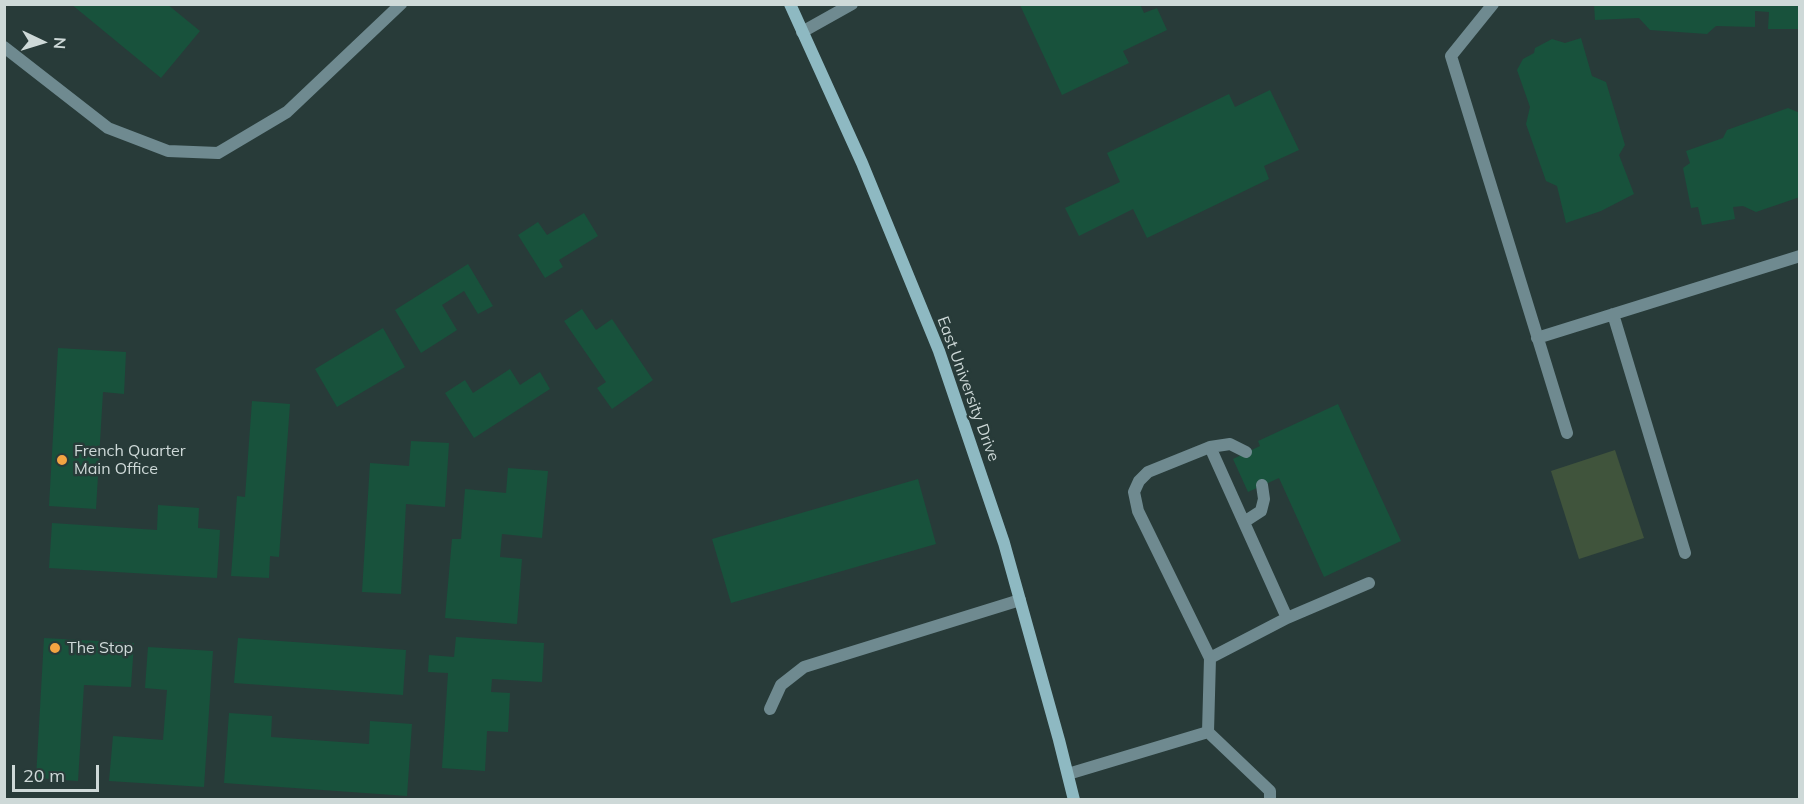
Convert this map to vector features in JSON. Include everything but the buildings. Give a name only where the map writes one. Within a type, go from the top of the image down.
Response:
[{"type":"main road","name":"East University Drive","points":[[790,4],[862,163],[939,351],[1004,543],[1074,800]]},
{"type":"street","points":[[4,47],[108,128],[168,151],[218,153],[287,112],[401,4]]},
{"type":"street","points":[[802,32],[852,4]]},
{"type":"street","points":[[1493,4],[1451,56],[1567,433]]},
{"type":"street","points":[[1537,338],[1800,256]]},
{"type":"street","points":[[1613,314],[1685,553]]},
{"type":"street","points":[[1246,452],[1230,444],[1210,447],[1148,472],[1139,481],[1134,492],[1138,511],[1210,658],[1208,732],[1270,791],[1270,800]]},
{"type":"street","points":[[1210,447],[1287,618]]},
{"type":"street","points":[[1244,522],[1261,511],[1264,499],[1262,485]]},
{"type":"street","points":[[1210,658],[1287,618],[1369,583]]},
{"type":"street","points":[[770,709],[781,685],[804,667],[1020,600]]},
{"type":"street","points":[[1068,774],[1208,732]]},
{"type":"green space","points":[[1615,450],[1644,538],[1579,559],[1551,471]]},
{"type":"place","name":"French Quarter Main Office","points":[[62,460]]},
{"type":"place","name":"The Stop","points":[[55,648]]}]
